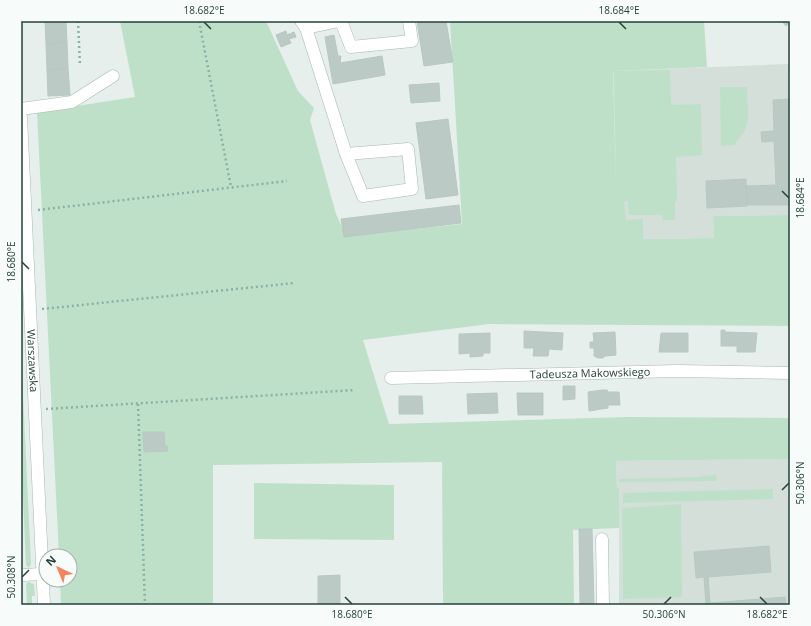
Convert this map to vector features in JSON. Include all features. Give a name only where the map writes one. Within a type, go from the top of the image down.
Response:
[{"type":"street","points":[[346,154],[408,149],[412,189],[363,196],[346,154],[303,24],[340,21],[351,47],[412,41],[409,21]]},
{"type":"street","points":[[21,109],[72,102],[113,76]]},
{"type":"street","name":"Warszawska","points":[[21,117],[23,204],[41,548]]},
{"type":"street","name":"Tadeusza Makowskiego","points":[[391,378],[677,371],[790,373]]},
{"type":"street","points":[[602,539],[603,605]]},
{"type":"street","points":[[23,575],[38,574]]},
{"type":"street","name":"Warszawska","points":[[43,588],[44,605]]},
{"type":"path","points":[[78,21],[80,66]]},
{"type":"path","points":[[199,21],[231,188]]},
{"type":"path","points":[[38,210],[287,181]]},
{"type":"path","points":[[42,309],[294,283]]},
{"type":"path","points":[[46,409],[355,390]]},
{"type":"path","points":[[138,403],[145,605]]},
{"type":"shaded area","points":[[790,64],[790,215],[713,216],[714,238],[642,239],[626,221],[617,202],[613,71]]},
{"type":"shaded area","points":[[790,459],[790,605],[619,605],[619,489],[617,488],[616,461]]},
{"type":"green space","points":[[120,21],[266,21],[298,91],[314,108],[310,120],[336,214],[346,236],[462,224],[450,21],[704,21],[707,67],[613,71],[616,182],[614,71],[670,70],[671,105],[701,104],[702,155],[676,157],[677,201],[675,201],[675,220],[663,220],[662,215],[629,215],[628,201],[624,202],[626,220],[643,219],[643,239],[714,238],[713,216],[790,215],[790,326],[489,324],[363,340],[389,424],[627,417],[790,418],[790,459],[616,461],[617,488],[619,488],[619,528],[573,530],[574,605],[443,605],[442,462],[213,465],[213,605],[61,605],[60,588],[78,588],[78,548],[59,548],[37,112],[135,97]]},
{"type":"green space","points":[[720,87],[747,87],[748,110],[746,127],[735,145],[721,146]]},
{"type":"green space","points":[[21,353],[31,564],[29,568],[26,565],[21,455]]},
{"type":"green space","points":[[716,475],[717,481],[619,482],[619,479],[702,477]]},
{"type":"green space","points":[[254,483],[394,485],[394,540],[254,539]]},
{"type":"green space","points":[[773,489],[773,499],[623,503],[623,493]]},
{"type":"green space","points":[[681,504],[682,597],[623,599],[622,508]]},
{"type":"green space","points":[[28,582],[34,584],[35,596],[32,596],[32,605],[27,605],[26,584]]},
{"type":"building","points":[[45,21],[66,21],[67,42],[46,44]]},
{"type":"building","points":[[417,21],[446,21],[453,62],[424,66]]},
{"type":"building","points":[[782,21],[790,21],[790,22],[786,26]]},
{"type":"building","points":[[286,31],[287,35],[294,32],[296,37],[289,39],[291,43],[281,47],[276,35]]},
{"type":"building","points":[[334,35],[338,56],[341,56],[340,63],[382,56],[385,75],[333,84],[325,37]]},
{"type":"building","points":[[67,42],[68,68],[47,70],[46,44]]},
{"type":"building","points":[[68,68],[70,95],[48,96],[47,70]]},
{"type":"building","points":[[439,83],[440,101],[411,103],[409,85]]},
{"type":"building","points":[[790,99],[790,205],[747,205],[746,186],[776,185],[774,141],[762,142],[761,132],[774,131],[773,100]]},
{"type":"building","points":[[448,119],[458,195],[426,199],[416,123]]},
{"type":"building","points":[[746,179],[747,206],[707,208],[706,181]]},
{"type":"building","points":[[459,205],[461,223],[344,237],[341,219]]},
{"type":"building","points":[[721,330],[725,330],[725,332],[757,333],[755,352],[737,352],[737,346],[721,346]]},
{"type":"building","points":[[524,331],[563,333],[562,350],[549,349],[548,356],[533,356],[534,348],[524,348]]},
{"type":"building","points":[[615,332],[616,355],[605,356],[603,358],[594,356],[594,348],[590,348],[590,342],[594,342],[593,333]]},
{"type":"building","points":[[490,333],[490,353],[483,353],[483,356],[470,357],[470,353],[459,354],[459,334]]},
{"type":"building","points":[[661,333],[688,333],[688,352],[659,352]]},
{"type":"building","points":[[563,386],[575,386],[575,399],[563,400]]},
{"type":"building","points":[[607,390],[608,392],[619,392],[620,405],[608,405],[608,408],[589,411],[588,392]]},
{"type":"building","points":[[497,393],[498,413],[468,414],[467,394]]},
{"type":"building","points":[[517,393],[543,393],[543,415],[518,415]]},
{"type":"building","points":[[399,396],[422,396],[423,414],[399,414]]},
{"type":"building","points":[[143,432],[164,432],[165,446],[167,446],[168,451],[144,452]]},
{"type":"building","points":[[579,529],[592,529],[594,605],[580,605]]},
{"type":"building","points":[[769,546],[771,572],[708,577],[710,603],[785,597],[786,605],[706,605],[704,577],[696,578],[694,552]]},
{"type":"building","points":[[340,575],[340,605],[318,605],[318,576]]}]
